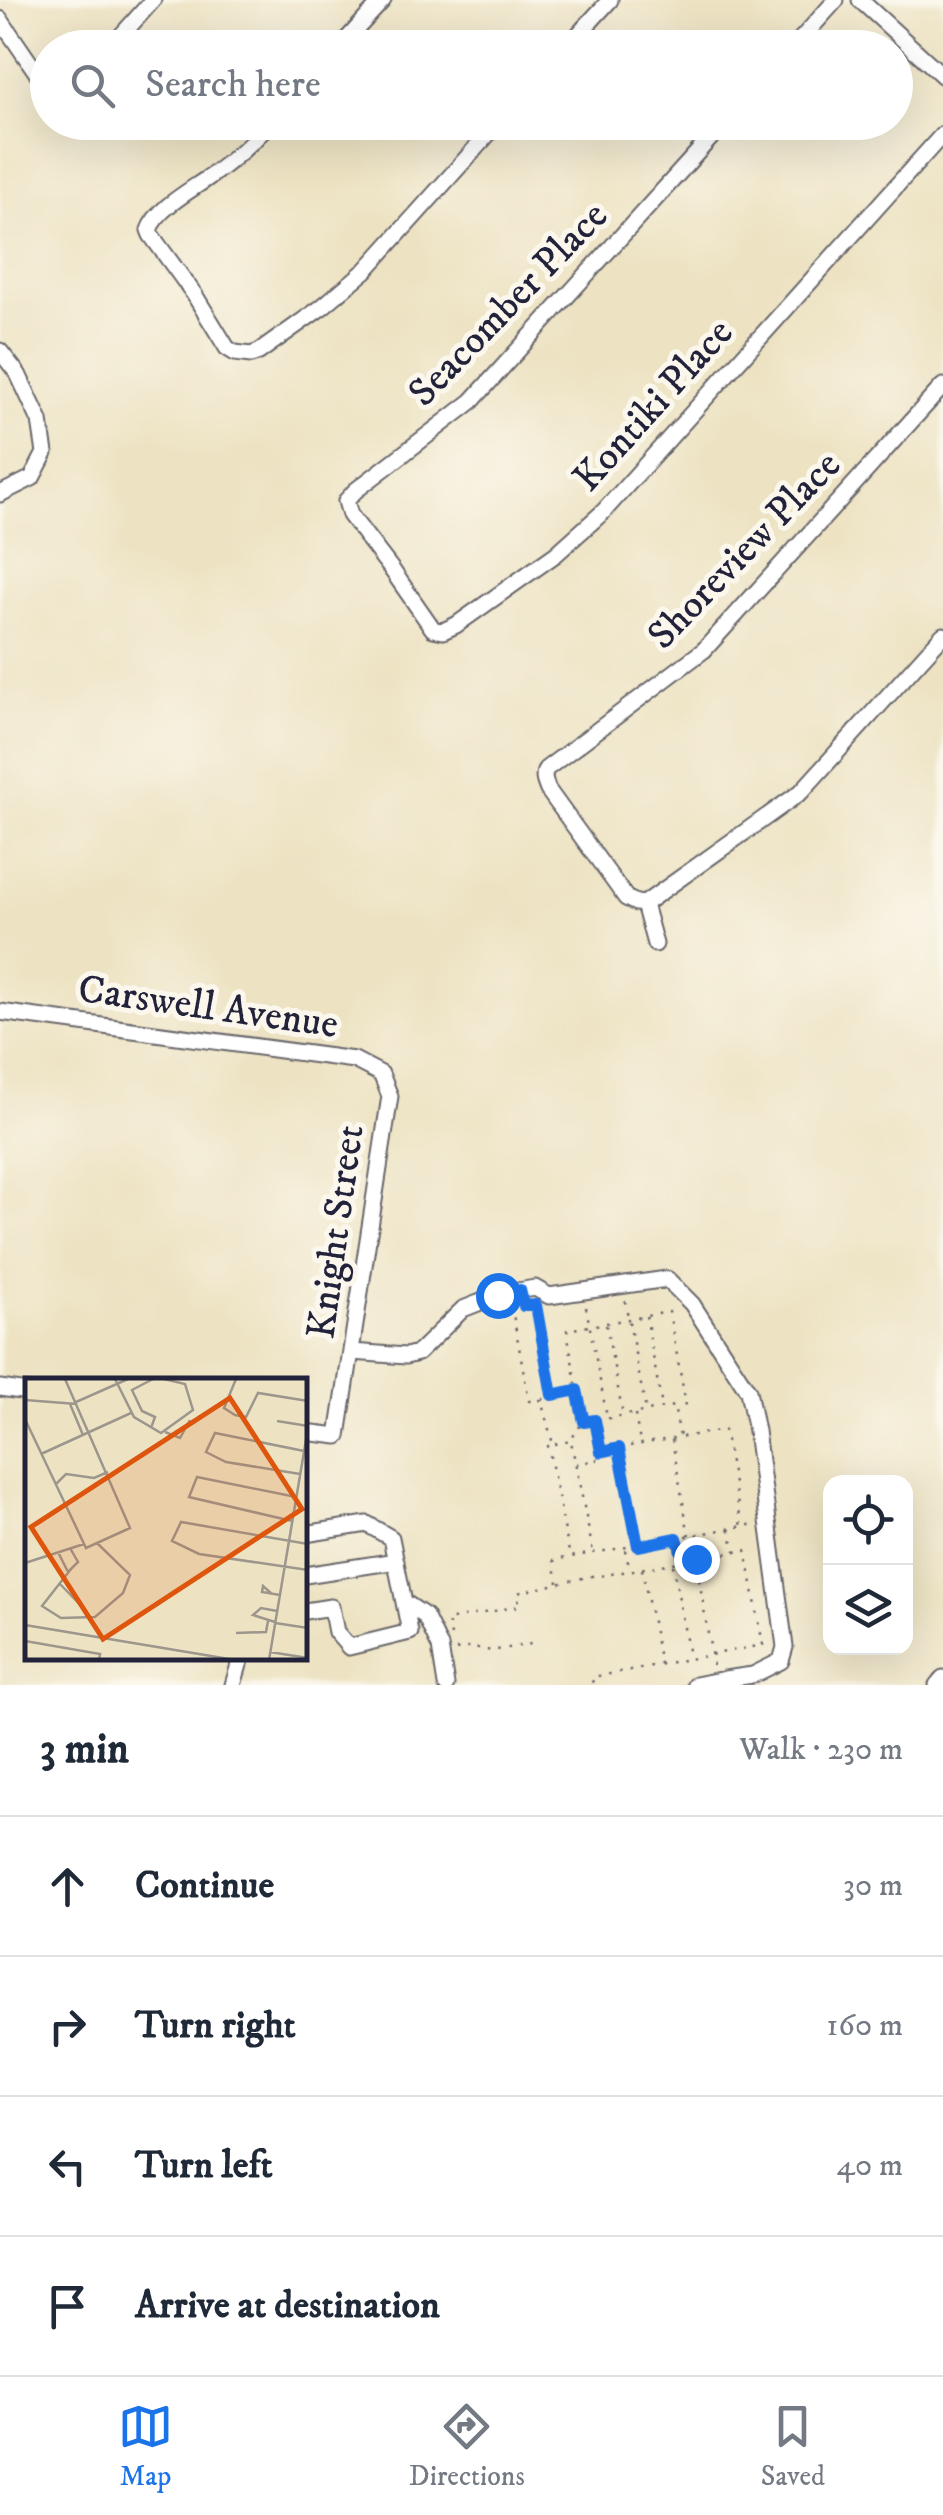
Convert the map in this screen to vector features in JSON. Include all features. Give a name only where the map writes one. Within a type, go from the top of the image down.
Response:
[{"type":"street","points":[[126,30],[154,0]]},
{"type":"street","points":[[356,30],[383,0]]},
{"type":"street","points":[[582,30],[610,0]]},
{"type":"street","points":[[809,30],[836,0]]},
{"type":"street","points":[[860,0],[895,30]]},
{"type":"street","points":[[0,18],[30,63]]},
{"type":"street","points":[[913,45],[941,69]]},
{"type":"street","name":"Kontiki Place","points":[[392,570],[432,630],[443,631],[556,554],[603,512],[943,134]]},
{"type":"street","points":[[255,140],[159,214],[152,222],[151,235],[228,348],[243,355],[260,352],[366,270],[483,140]]},
{"type":"street","name":"Seacomber Place","points":[[392,570],[350,515],[346,501],[472,401],[709,140]]},
{"type":"street","points":[[0,352],[18,374],[40,421],[46,453],[32,478],[0,494]]},
{"type":"street","name":"Shoreview Place","points":[[644,904],[626,898],[548,790],[546,769],[704,650],[943,386]]},
{"type":"street","points":[[655,944],[644,904],[802,792],[943,635]]},
{"type":"street","name":"Carswell Avenue","points":[[0,1012],[354,1060],[382,1074],[390,1096]]},
{"type":"street","name":"Knight Street","points":[[308,1432],[338,1436],[390,1096]]},
{"type":"street","points":[[352,1352],[406,1356],[418,1353],[463,1309],[498,1295],[534,1288],[549,1296],[667,1279],[692,1304],[748,1391],[785,1647],[781,1660],[753,1675],[695,1685]]},
{"type":"street","points":[[0,1388],[25,1392]]},
{"type":"street","points":[[308,1534],[367,1524],[391,1538],[410,1632],[349,1647],[336,1632],[331,1607],[308,1611]]},
{"type":"street","points":[[308,1575],[396,1561]]},
{"type":"street","points":[[404,1602],[425,1616],[441,1654],[446,1685]]},
{"type":"street","points":[[234,1685],[240,1660]]},
{"type":"street","points":[[937,1685],[943,1678]]},
{"type":"path","points":[[622,1285],[646,1411]]},
{"type":"path","points":[[583,1290],[608,1418]]},
{"type":"path","points":[[552,1395],[536,1305],[512,1309],[529,1401],[577,1390]]},
{"type":"path","points":[[584,1422],[567,1330],[669,1312],[686,1404],[584,1422],[576,1428],[571,1441],[593,1552]]},
{"type":"path","points":[[646,1316],[662,1408]]},
{"type":"path","points":[[606,1323],[622,1416]]},
{"type":"path","points":[[541,1400],[553,1444]]},
{"type":"path","points":[[674,1406],[680,1437]]},
{"type":"path","points":[[634,1414],[641,1444]]},
{"type":"path","points":[[595,1420],[601,1452]]},
{"type":"path","points":[[576,1464],[598,1460],[596,1452],[724,1430],[742,1526]]},
{"type":"path","points":[[672,1439],[689,1536]]},
{"type":"path","points":[[570,1557],[548,1446],[571,1441]]},
{"type":"path","points":[[619,1448],[638,1546]]},
{"type":"path","points":[[559,1584],[554,1560],[768,1522]]},
{"type":"path","points":[[730,1529],[735,1552]]},
{"type":"path","points":[[677,1538],[684,1561]]},
{"type":"path","points":[[625,1548],[630,1569]]},
{"type":"path","points":[[451,1635],[448,1620],[520,1606],[517,1593],[746,1550],[763,1645],[593,1677],[592,1685]]},
{"type":"path","points":[[696,1559],[712,1654],[721,1682]]},
{"type":"path","points":[[672,1564],[689,1658]]},
{"type":"path","points":[[642,1568],[660,1664]]},
{"type":"path","points":[[441,1654],[474,1646],[491,1651],[537,1643]]},
{"type":"route","points":[[498,1295],[520,1290],[524,1306],[536,1305],[552,1395],[577,1390],[584,1422],[595,1420],[601,1452],[619,1448],[638,1546],[677,1538],[684,1561],[696,1559]]}]
